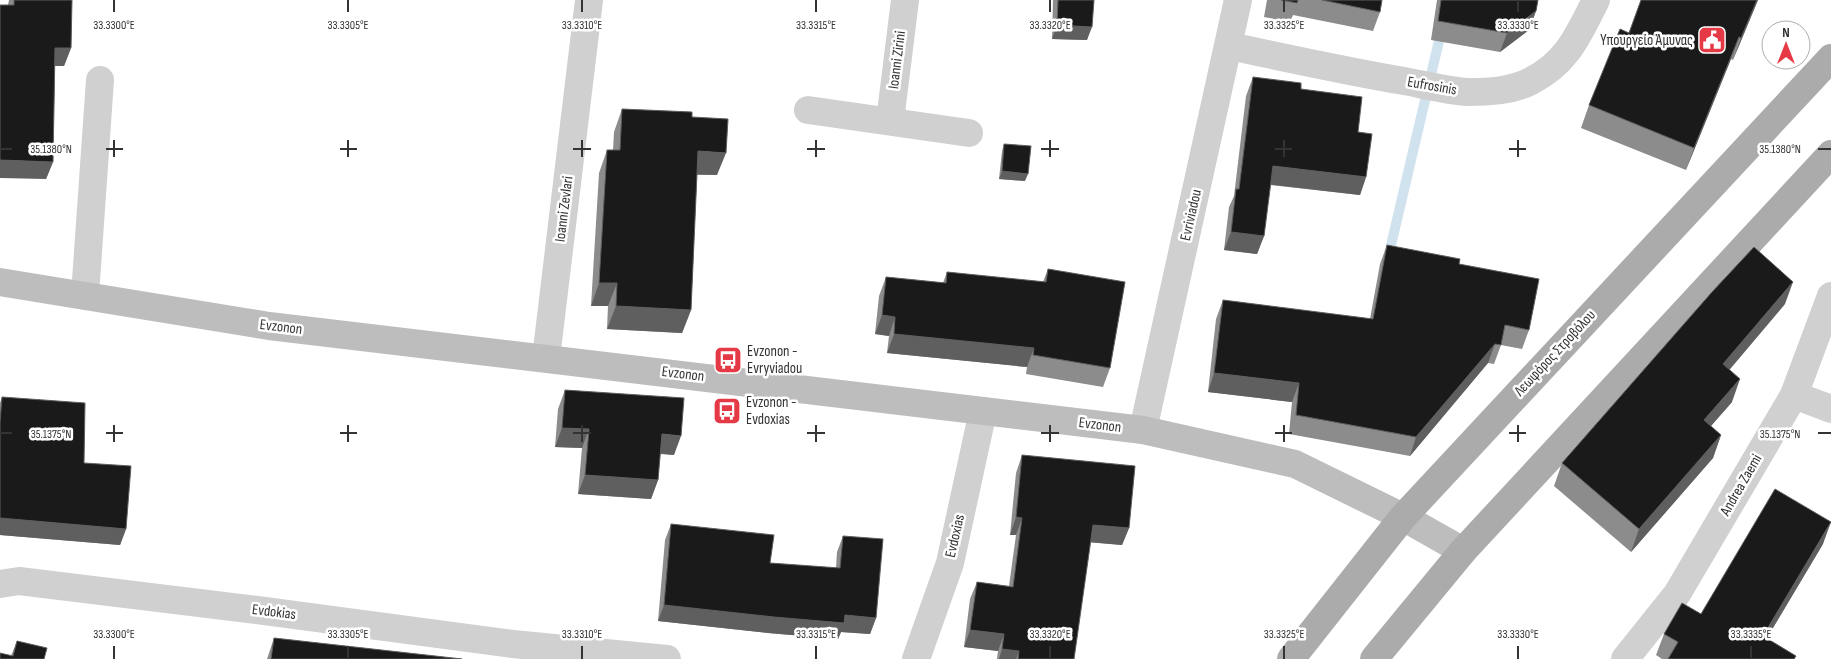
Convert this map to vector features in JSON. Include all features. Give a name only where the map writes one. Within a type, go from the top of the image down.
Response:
[{"type":"main road","name":"Λεωφόρος Στροβόλου","points":[[1291,659],[1404,517],[1831,58]]},
{"type":"main road","points":[[1374,659],[1463,551],[1831,154]]},
{"type":"street","name":"Ioanni Zevlari","points":[[546,358],[589,0]]},
{"type":"street","name":"Ioanni Zirini","points":[[890,121],[905,0]]},
{"type":"street","name":"Evriviadou","points":[[1143,430],[1238,0]]},
{"type":"street","name":"Eufrosinis","points":[[1229,46],[1397,80],[1466,92],[1488,92],[1511,88],[1530,81],[1562,58],[1574,43],[1596,0]]},
{"type":"street","points":[[85,296],[100,80]]},
{"type":"street","points":[[808,110],[969,133]]},
{"type":"street","name":"Evzonon","points":[[0,282],[269,326],[1143,430],[1295,464],[1404,517],[1463,551]]},
{"type":"street","name":"Andrea Zaemi","points":[[1625,659],[1677,594],[1794,395],[1831,296]]},
{"type":"street","points":[[1794,395],[1831,409]]},
{"type":"street","name":"Evdoxias","points":[[916,659],[950,562],[984,410]]},
{"type":"street","name":"Evdokias","points":[[0,584],[18,581],[513,644],[667,659]]},
{"type":"building","points":[[14,0],[72,0],[71,48],[55,48],[53,162],[0,160],[0,5],[14,5]]},
{"type":"building","points":[[1058,0],[1094,0],[1092,27],[1057,25]]},
{"type":"building","points":[[1281,0],[1298,0],[1297,3]]},
{"type":"building","points":[[1322,0],[1382,0],[1380,12]]},
{"type":"building","points":[[1441,0],[1538,0],[1536,11],[1507,33],[1438,21]]},
{"type":"building","points":[[1641,0],[1757,0],[1741,38],[1739,37],[1694,148],[1589,105],[1620,29],[1629,33]]},
{"type":"building","points":[[1253,77],[1301,83],[1301,89],[1362,97],[1358,132],[1372,134],[1366,177],[1273,166],[1264,236],[1231,232],[1236,189],[1239,189]]},
{"type":"building","points":[[622,109],[692,112],[692,117],[728,119],[726,153],[698,151],[691,310],[616,306],[617,283],[599,283],[607,150],[620,150]]},
{"type":"building","points":[[1004,144],[1031,146],[1028,174],[1002,171]]},
{"type":"building","points":[[1387,245],[1460,259],[1459,264],[1539,279],[1529,330],[1505,325],[1501,345],[1495,344],[1416,437],[1296,415],[1299,383],[1214,373],[1223,300],[1373,319]]},
{"type":"building","points":[[1754,247],[1793,282],[1723,364],[1740,379],[1704,420],[1721,435],[1639,529],[1562,463]]},
{"type":"building","points":[[1048,269],[1125,282],[1110,368],[1033,355],[1034,348],[894,334],[895,317],[882,315],[886,277],[946,283],[947,272],[1046,282]]},
{"type":"building","points":[[565,390],[684,398],[681,436],[662,434],[658,480],[585,475],[589,429],[562,428]]},
{"type":"building","points":[[2,397],[85,403],[84,463],[131,466],[126,529],[0,518],[0,422]]},
{"type":"building","points":[[1022,455],[1135,466],[1129,528],[1093,525],[1074,659],[1018,659],[1019,651],[1002,649],[1004,634],[970,630],[977,582],[1013,587],[1022,518],[1016,517]]},
{"type":"building","points":[[1775,489],[1831,522],[1763,636],[1796,656],[1794,659],[1668,659],[1678,642],[1664,634],[1682,603],[1701,614]]},
{"type":"building","points":[[671,524],[774,535],[770,563],[840,568],[843,536],[883,539],[876,618],[845,615],[844,623],[664,605]]},
{"type":"building","points":[[274,638],[462,659],[271,659]]},
{"type":"building","points":[[17,641],[47,648],[44,659],[0,659],[0,653],[13,656]]},
{"type":"waterway","points":[[1388,258],[1442,28]]},
{"type":"place","name":"Υπουργείο Άμυνας","points":[[1712,40]]},
{"type":"place","name":"Evzonon - Evryviadou","points":[[728,360]]},
{"type":"place","name":"Evzonon - Evdoxias","points":[[727,411]]}]
